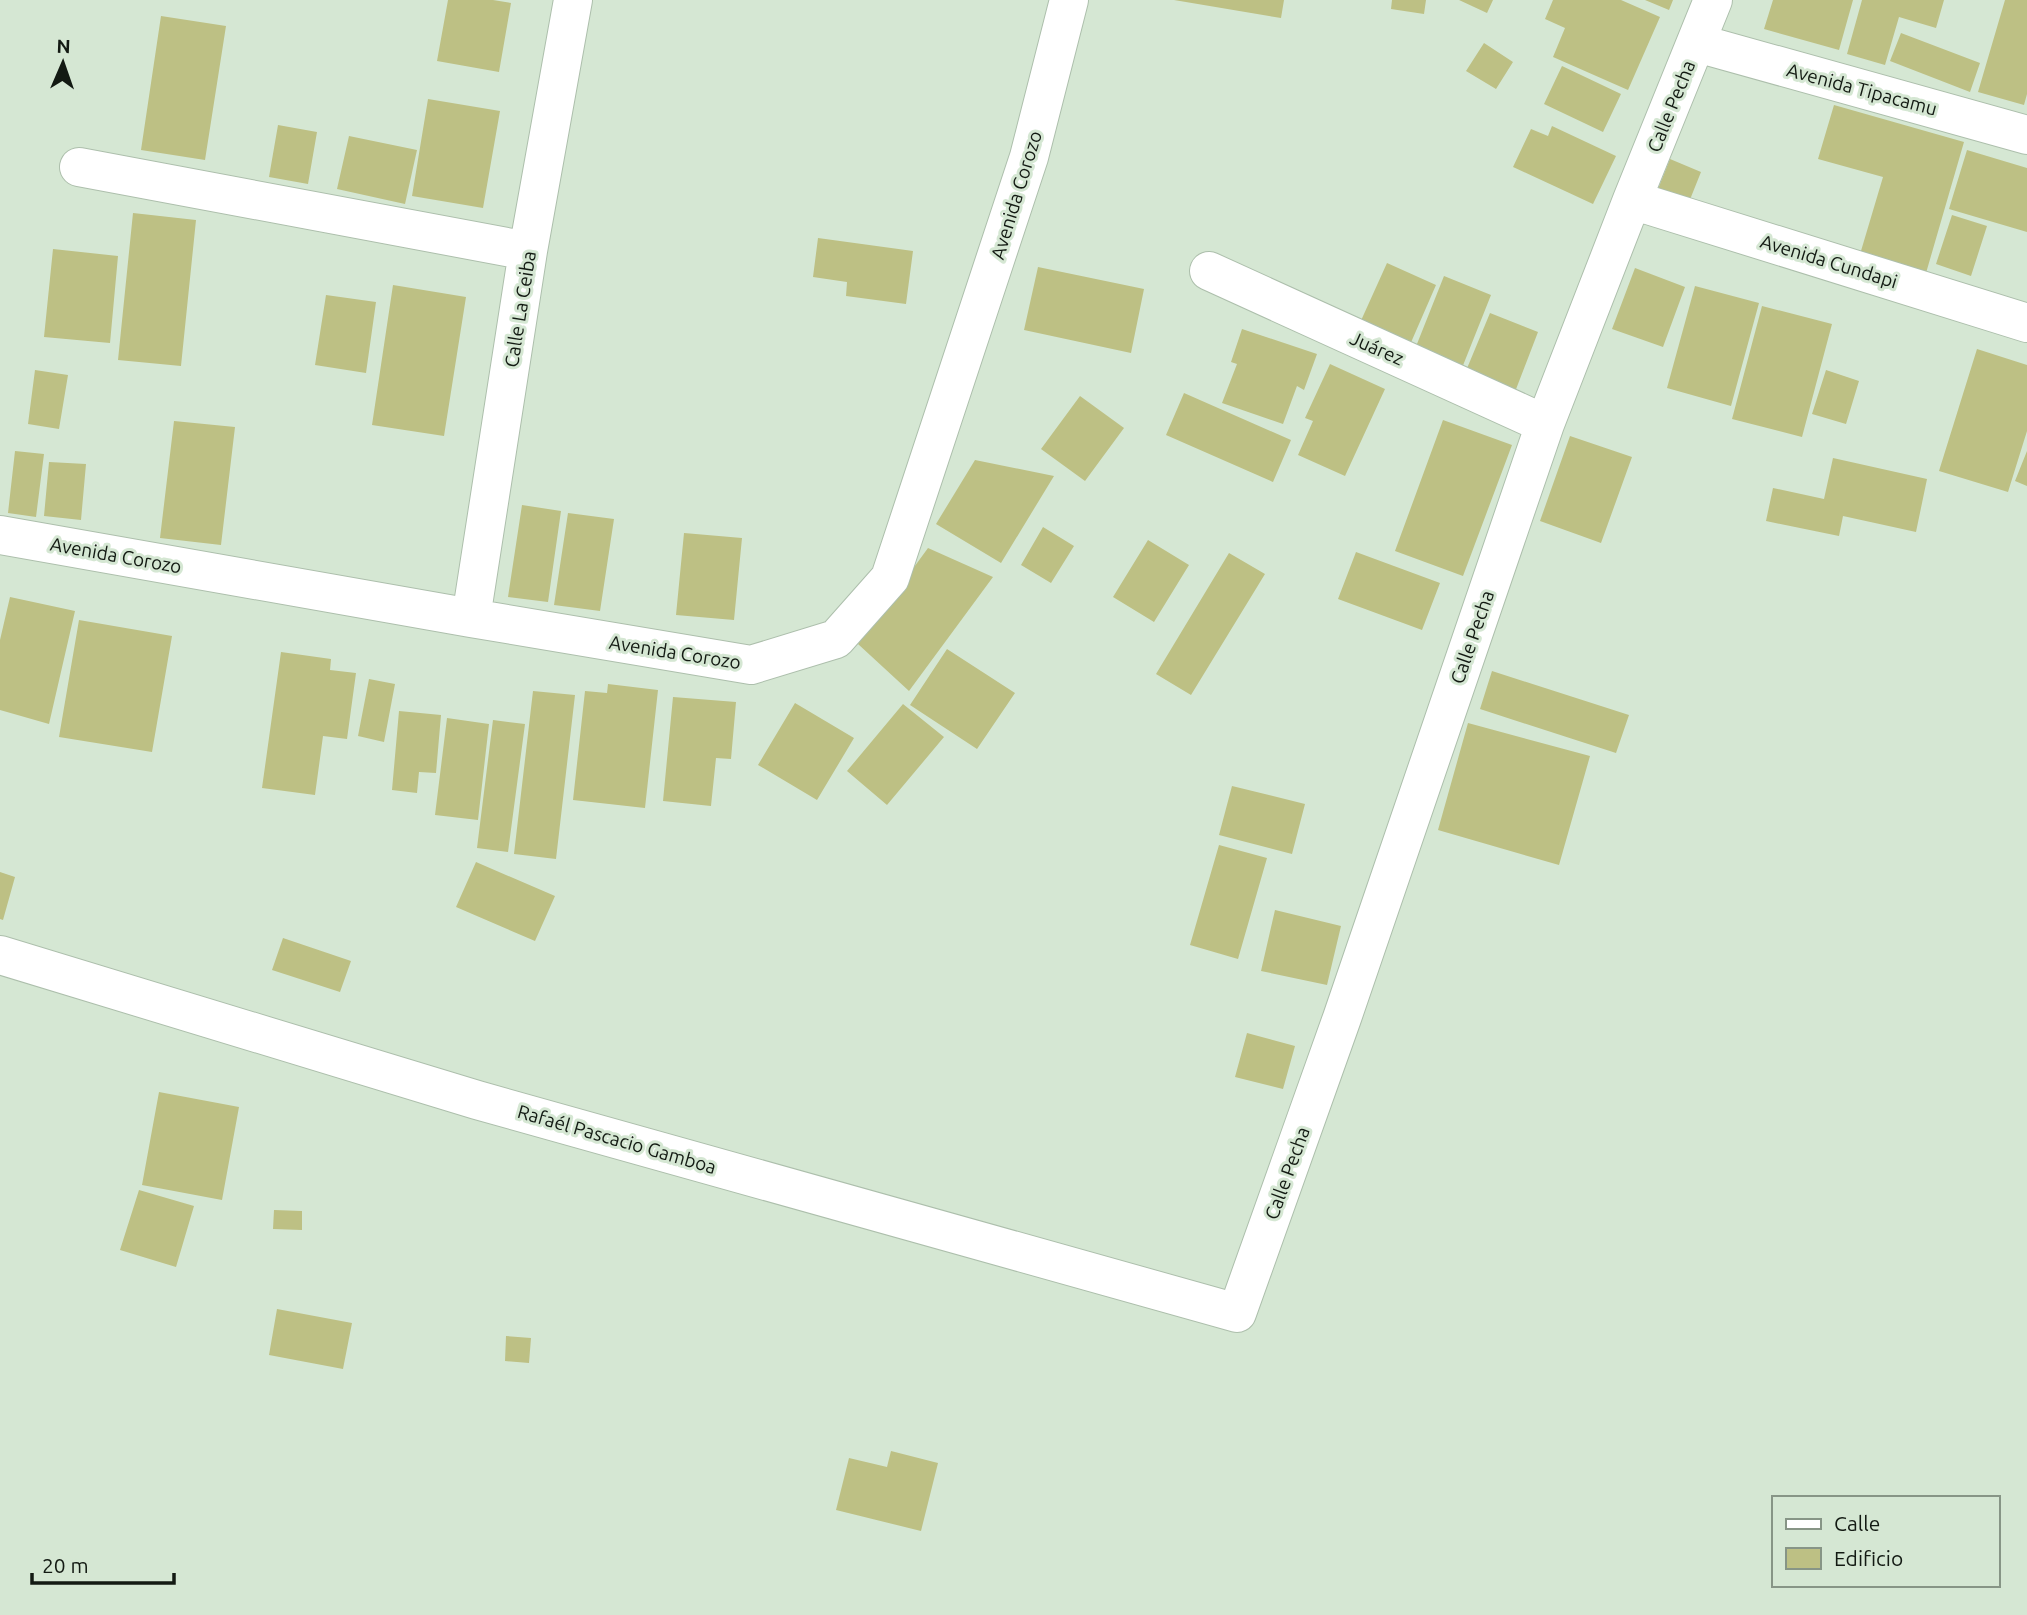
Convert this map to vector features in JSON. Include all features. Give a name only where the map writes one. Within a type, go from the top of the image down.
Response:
[{"type":"street","name":"Calle La Ceiba","points":[[471,618],[528,251],[573,0]]},
{"type":"street","name":"Avenida Corozo","points":[[0,535],[751,665],[836,639],[890,578],[1030,157],[1069,0]]},
{"type":"street","name":"Calle Pecha","points":[[1243,1296],[1342,1018],[1545,424],[1713,0]]},
{"type":"street","name":"Avenida Tipacamu","points":[[1697,43],[2027,135]]},
{"type":"street","points":[[79,167],[528,251]]},
{"type":"street","name":"Avenida Cundapi","points":[[1632,200],[2027,323]]},
{"type":"street","name":"Juárez","points":[[1209,271],[1545,424]]},
{"type":"street","name":"Rafaél Pascacio Gamboa","points":[[0,956],[477,1100],[1243,1296]]},
{"type":"building","points":[[448,0],[493,0],[511,3],[499,72],[437,61]]},
{"type":"building","points":[[1174,0],[1284,0],[1281,18]]},
{"type":"building","points":[[1392,0],[1426,0],[1424,14],[1391,9]]},
{"type":"building","points":[[1459,0],[1493,0],[1487,13]]},
{"type":"building","points":[[1553,0],[1621,0],[1660,17],[1628,90],[1553,57],[1565,28],[1545,19]]},
{"type":"building","points":[[1645,0],[1673,0],[1669,10]]},
{"type":"building","points":[[1773,0],[1853,0],[1839,50],[1764,29]]},
{"type":"building","points":[[1862,0],[1944,0],[1936,28],[1899,17],[1885,65],[1847,54]]},
{"type":"building","points":[[2005,0],[2027,0],[2027,94],[2024,105],[1978,92]]},
{"type":"building","points":[[161,16],[226,26],[205,160],[141,150]]},
{"type":"building","points":[[1901,33],[1980,63],[1970,92],[1890,61]]},
{"type":"building","points":[[1484,43],[1513,62],[1496,89],[1466,71]]},
{"type":"building","points":[[1562,66],[1621,94],[1603,132],[1544,104]]},
{"type":"building","points":[[428,99],[500,111],[483,208],[412,196]]},
{"type":"building","points":[[1834,105],[1964,142],[1924,280],[1858,261],[1883,177],[1818,159]]},
{"type":"building","points":[[278,125],[317,132],[308,184],[269,177]]},
{"type":"building","points":[[1552,126],[1616,156],[1593,204],[1513,167],[1531,129],[1548,136]]},
{"type":"building","points":[[349,136],[417,150],[405,204],[337,189]]},
{"type":"building","points":[[1967,150],[2027,168],[2027,232],[1949,209]]},
{"type":"building","points":[[1670,159],[1701,172],[1687,207],[1656,194]]},
{"type":"building","points":[[133,213],[196,220],[181,366],[118,360]]},
{"type":"building","points":[[1952,215],[1987,226],[1971,276],[1936,264]]},
{"type":"building","points":[[818,238],[913,251],[906,304],[846,296],[847,282],[813,277]]},
{"type":"building","points":[[53,249],[118,256],[110,343],[44,337]]},
{"type":"building","points":[[1387,263],[1436,285],[1409,347],[1359,325]]},
{"type":"building","points":[[1038,267],[1144,289],[1131,353],[1024,330]]},
{"type":"building","points":[[1635,268],[1685,287],[1663,347],[1612,329]]},
{"type":"building","points":[[1444,276],[1491,295],[1460,373],[1413,354]]},
{"type":"building","points":[[393,285],[466,297],[444,436],[372,425]]},
{"type":"building","points":[[1695,286],[1759,303],[1731,406],[1667,388]]},
{"type":"building","points":[[326,295],[376,302],[366,373],[315,365]]},
{"type":"building","points":[[1762,306],[1832,324],[1802,437],[1732,419]]},
{"type":"building","points":[[1490,313],[1538,332],[1513,397],[1463,378]]},
{"type":"building","points":[[1242,329],[1317,354],[1304,390],[1297,386],[1283,424],[1222,403],[1237,364],[1231,362]]},
{"type":"building","points":[[1977,349],[2027,365],[2027,431],[2008,492],[1939,471]]},
{"type":"building","points":[[1330,364],[1385,389],[1345,476],[1298,455],[1313,421],[1305,418]]},
{"type":"building","points":[[35,370],[68,375],[59,429],[28,424]]},
{"type":"building","points":[[1826,370],[1859,381],[1846,424],[1812,414]]},
{"type":"building","points":[[1184,393],[1291,440],[1273,482],[1166,435]]},
{"type":"building","points":[[1080,396],[1124,428],[1085,481],[1041,449]]},
{"type":"building","points":[[1443,420],[1512,445],[1463,576],[1395,551]]},
{"type":"building","points":[[174,421],[235,427],[221,545],[160,538]]},
{"type":"building","points":[[1570,436],[1632,457],[1601,543],[1540,521]]},
{"type":"building","points":[[15,451],[44,454],[36,517],[8,513]]},
{"type":"building","points":[[2027,451],[2027,486],[2015,481]]},
{"type":"building","points":[[1833,458],[1927,479],[1916,532],[1843,516],[1839,536],[1766,521],[1773,488],[1824,499]]},
{"type":"building","points":[[975,460],[1054,476],[1001,563],[936,524]]},
{"type":"building","points":[[49,462],[86,464],[81,520],[44,516]]},
{"type":"building","points":[[522,505],[561,511],[548,602],[508,597]]},
{"type":"building","points":[[568,513],[614,519],[600,611],[554,605]]},
{"type":"building","points":[[1043,527],[1074,546],[1051,583],[1021,565]]},
{"type":"building","points":[[684,533],[742,538],[734,620],[676,615]]},
{"type":"building","points":[[1148,540],[1189,565],[1154,622],[1113,597]]},
{"type":"building","points":[[928,548],[993,577],[909,691],[858,644]]},
{"type":"building","points":[[1356,552],[1440,583],[1422,630],[1338,599]]},
{"type":"building","points":[[1229,553],[1265,574],[1191,695],[1156,674]]},
{"type":"building","points":[[10,597],[75,611],[49,724],[0,710],[0,640]]},
{"type":"building","points":[[79,620],[172,636],[152,752],[59,737]]},
{"type":"building","points":[[947,649],[1015,693],[977,749],[910,705]]},
{"type":"building","points":[[281,652],[331,659],[330,670],[356,673],[347,739],[323,736],[315,795],[262,788]]},
{"type":"building","points":[[1492,671],[1629,715],[1616,753],[1480,709]]},
{"type":"building","points":[[369,679],[395,684],[384,742],[358,736]]},
{"type":"building","points":[[608,684],[658,690],[645,808],[573,800],[585,691],[607,693]]},
{"type":"building","points":[[533,691],[575,695],[556,859],[514,854]]},
{"type":"building","points":[[673,697],[736,702],[731,759],[716,758],[711,806],[663,801]]},
{"type":"building","points":[[795,703],[854,738],[817,800],[758,765]]},
{"type":"building","points":[[903,704],[944,737],[887,805],[847,771]]},
{"type":"building","points":[[399,711],[441,715],[436,773],[419,772],[417,793],[392,790]]},
{"type":"building","points":[[447,718],[489,724],[478,820],[435,815]]},
{"type":"building","points":[[493,720],[525,724],[508,852],[477,848]]},
{"type":"building","points":[[1468,723],[1590,756],[1559,865],[1438,830]]},
{"type":"building","points":[[1232,786],[1305,804],[1292,854],[1219,835]]},
{"type":"building","points":[[1219,845],[1267,858],[1238,959],[1190,945]]},
{"type":"building","points":[[476,862],[555,896],[535,941],[456,907]]},
{"type":"building","points":[[0,872],[15,877],[3,920],[0,919]]},
{"type":"building","points":[[1275,910],[1341,926],[1327,985],[1261,971]]},
{"type":"building","points":[[283,938],[351,961],[340,992],[272,970]]},
{"type":"building","points":[[1247,1033],[1295,1046],[1283,1089],[1235,1077]]},
{"type":"building","points":[[159,1092],[239,1107],[222,1200],[142,1185]]},
{"type":"building","points":[[139,1190],[194,1206],[176,1267],[120,1250]]},
{"type":"building","points":[[274,1210],[302,1211],[302,1230],[273,1229]]},
{"type":"building","points":[[277,1309],[352,1323],[343,1369],[269,1355]]},
{"type":"building","points":[[506,1336],[531,1338],[529,1363],[505,1361]]},
{"type":"building","points":[[891,1451],[938,1463],[921,1531],[836,1510],[849,1458],[887,1467]]}]
